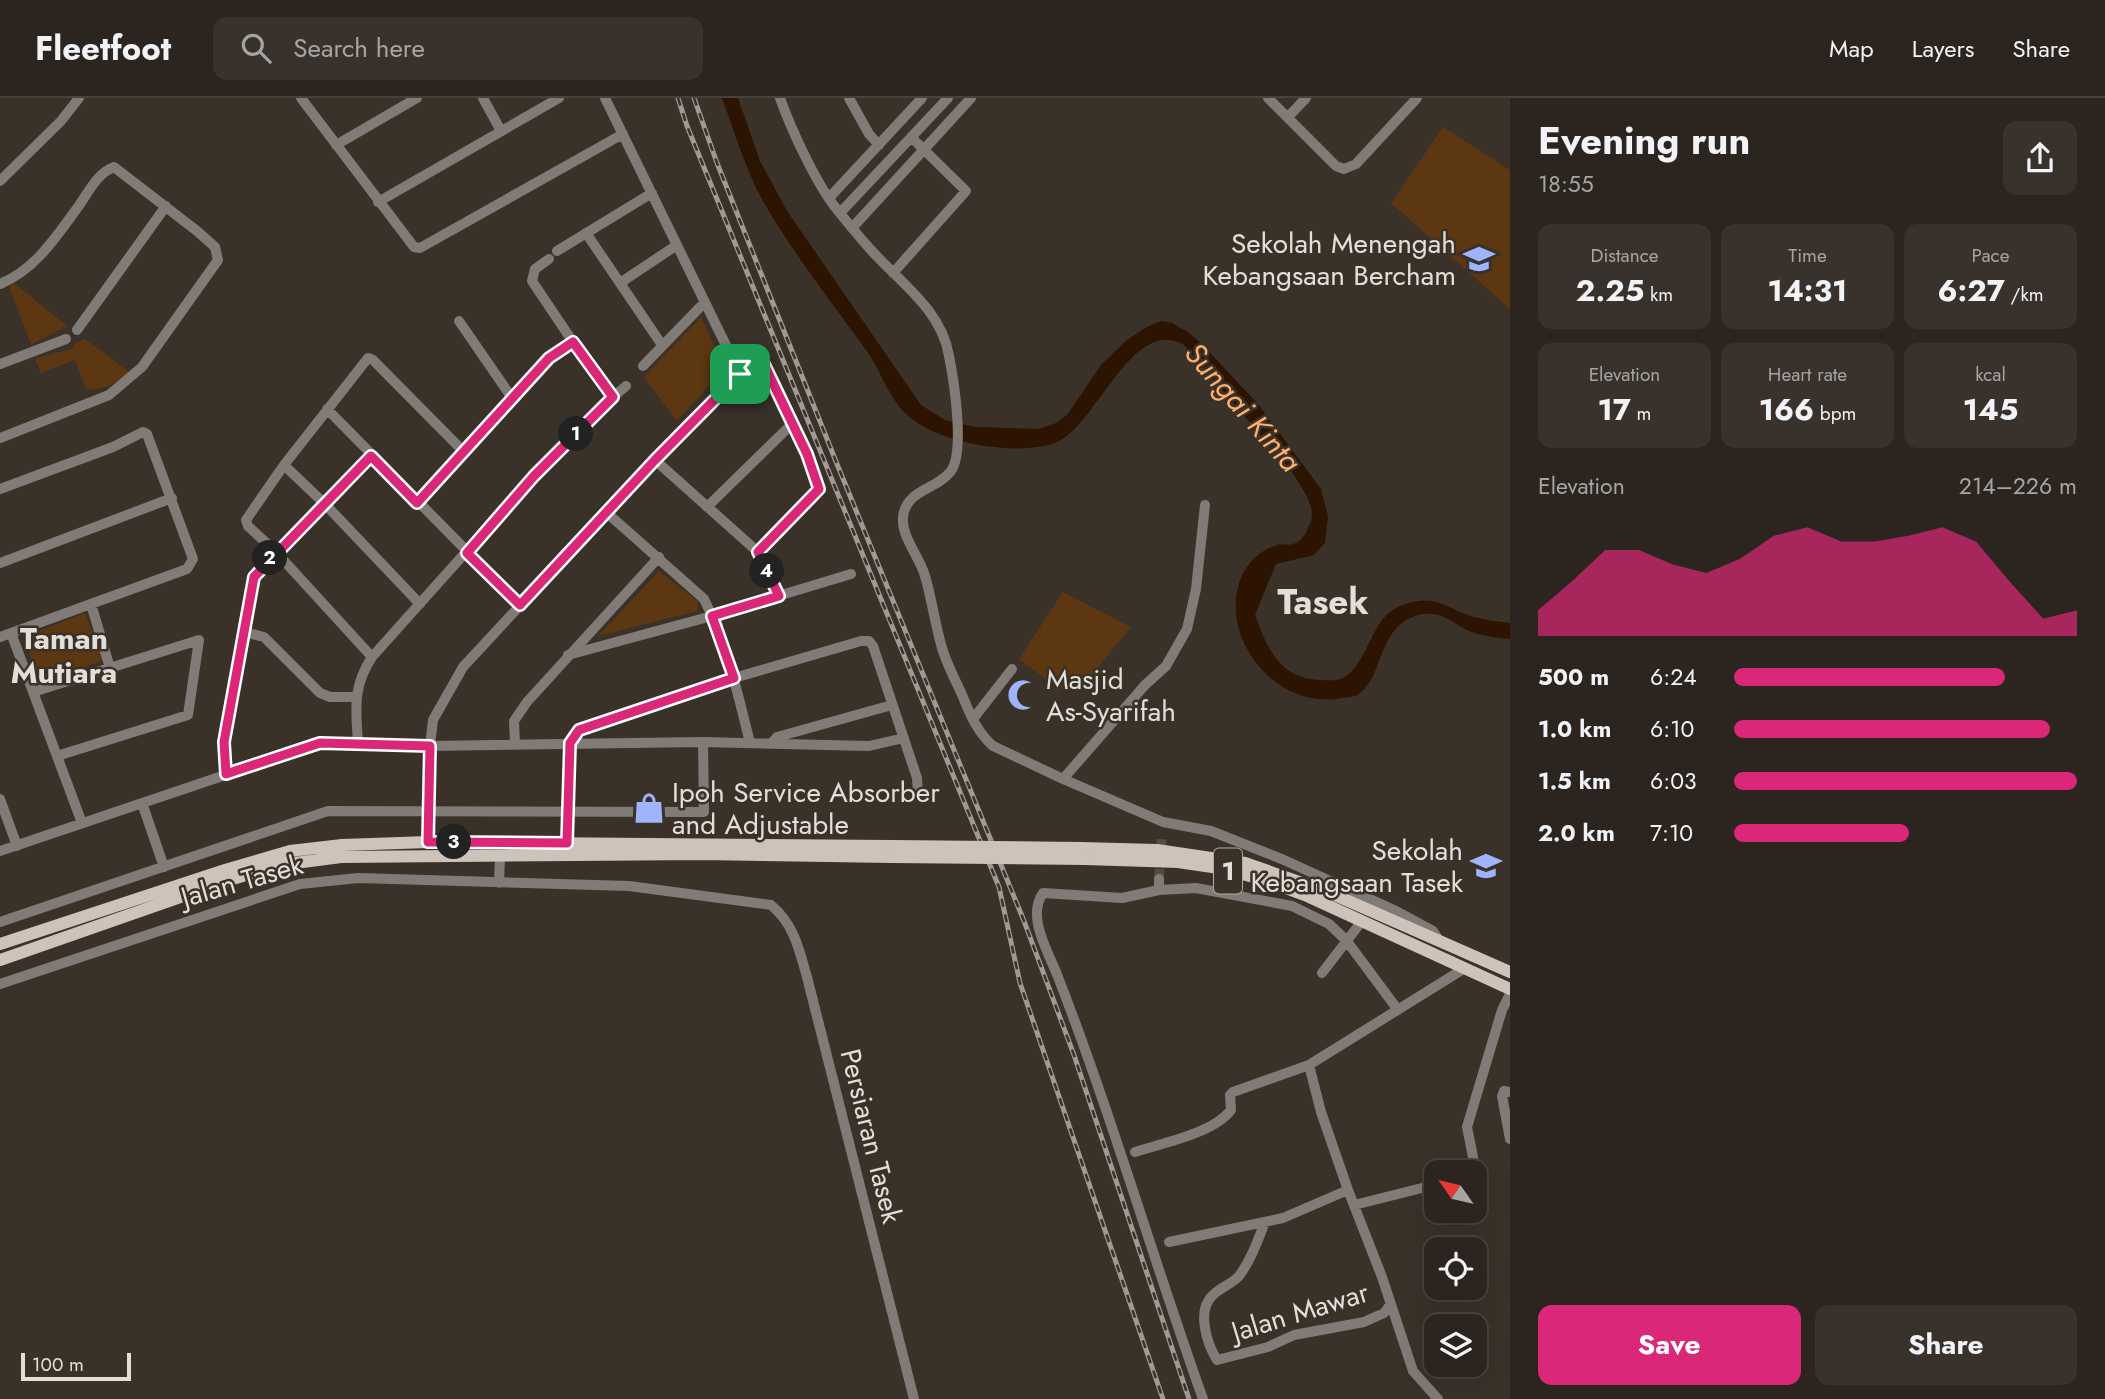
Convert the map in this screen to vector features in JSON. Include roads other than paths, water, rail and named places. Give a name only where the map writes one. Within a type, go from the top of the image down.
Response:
[{"type":"main road","name":"1","points":[[0,944],[290,851],[342,845],[428,842],[893,851],[1083,853],[1157,850],[1245,863],[1287,876],[1510,972]]},
{"type":"main road","name":"1","points":[[0,960],[226,881],[280,865],[341,857],[893,851]]},
{"type":"main road","name":"1","points":[[1083,853],[1178,862],[1261,879],[1362,920],[1510,991]]},
{"type":"main road","points":[[0,953],[29,946],[34,948]]},
{"type":"street","points":[[0,181],[61,121],[79,98]]},
{"type":"street","points":[[301,98],[378,202],[414,247],[420,248],[624,134]]},
{"type":"street","points":[[336,145],[417,98]]},
{"type":"street","points":[[483,98],[501,131]]},
{"type":"street","points":[[378,202],[559,98]]},
{"type":"street","points":[[605,98],[740,374]]},
{"type":"street","points":[[780,98],[790,124],[840,214],[936,319],[946,339],[957,412],[957,445],[952,469],[938,482],[911,497],[903,518],[908,537],[925,574],[942,649],[973,719],[985,739],[993,746],[1063,779],[1163,822],[1212,831],[1237,839],[1399,913],[1433,931],[1439,940]]},
{"type":"street","points":[[849,98],[869,134],[879,145]]},
{"type":"street","points":[[829,198],[922,98]]},
{"type":"street","points":[[840,214],[948,98]]},
{"type":"street","points":[[852,228],[971,98]]},
{"type":"street","points":[[1268,98],[1339,168],[1347,169],[1356,164],[1417,98]]},
{"type":"street","points":[[1288,117],[1306,98]]},
{"type":"street","points":[[893,273],[966,193],[964,187],[911,137]]},
{"type":"street","points":[[0,284],[13,278],[41,257],[99,177],[114,167],[215,247],[218,260],[142,367],[109,395],[0,438]]},
{"type":"street","points":[[613,397],[532,281],[535,269],[553,255],[652,193]]},
{"type":"street","points":[[77,330],[166,206]]},
{"type":"street","points":[[586,233],[662,345]]},
{"type":"street","points":[[620,283],[677,245]]},
{"type":"street","points":[[643,366],[705,302]]},
{"type":"street","points":[[459,321],[512,398]]},
{"type":"street","points":[[0,364],[66,339]]},
{"type":"street","points":[[417,503],[549,358],[573,342]]},
{"type":"street","points":[[372,657],[245,522],[284,465],[368,358],[464,452]]},
{"type":"street","points":[[428,842],[430,746],[434,716],[463,667],[655,460],[740,374],[762,360],[807,454],[819,489],[758,552]]},
{"type":"street","points":[[358,743],[356,697],[359,679],[372,657],[551,458],[626,386]]},
{"type":"street","points":[[327,410],[520,605]]},
{"type":"street","points":[[707,507],[792,424]]},
{"type":"street","points":[[0,489],[113,447],[143,432],[147,434],[193,559],[187,569],[0,637]]},
{"type":"street","points":[[226,774],[224,742],[254,577],[371,456]]},
{"type":"street","points":[[655,460],[758,552],[779,596]]},
{"type":"street","points":[[284,465],[420,604]]},
{"type":"street","points":[[0,563],[172,498]]},
{"type":"street","points":[[1063,779],[1145,685],[1166,666],[1187,629],[1196,589],[1205,505]]},
{"type":"street","points":[[606,512],[699,594],[712,616],[734,678],[750,743]]},
{"type":"street","points":[[514,743],[513,727],[517,715],[568,654],[659,557]]},
{"type":"street","points":[[568,654],[712,616],[851,574]]},
{"type":"street","points":[[91,604],[110,668]]},
{"type":"street","points":[[244,632],[264,637],[320,693],[330,697],[356,697]]},
{"type":"street","points":[[11,633],[82,823]]},
{"type":"street","points":[[33,692],[200,640],[188,715],[57,756]]},
{"type":"street","points":[[567,843],[570,743],[583,726],[861,641],[869,641],[873,646],[917,778],[918,796]]},
{"type":"street","points":[[973,719],[1012,669]]},
{"type":"street","points":[[772,743],[778,737],[892,705]]},
{"type":"street","points":[[804,744],[806,730]]},
{"type":"street","points":[[0,852],[320,743],[430,746],[703,742],[869,746],[904,738]]},
{"type":"street","name":"Jalan Tasek","points":[[0,922],[328,811],[704,812],[703,742]]},
{"type":"street","points":[[0,799],[17,846]]},
{"type":"street","points":[[142,803],[164,867]]},
{"type":"street","points":[[1162,835],[1163,822]]},
{"type":"street","points":[[499,883],[500,856]]},
{"type":"street","name":"Jalan Tasek","points":[[0,984],[300,884],[358,878],[629,886],[757,901]]},
{"type":"street","points":[[1203,1399],[1076,1024],[1038,926],[1036,908],[1043,893],[1122,898],[1159,885],[1196,888],[1292,906],[1329,924],[1346,940],[1398,1010]]},
{"type":"street","name":"Persiaran Tasek","points":[[757,901],[771,905],[787,920],[793,930],[914,1399]]},
{"type":"street","points":[[1382,915],[1399,913]]},
{"type":"street","points":[[1322,974],[1362,920]]},
{"type":"street","points":[[1135,1152],[1198,1132],[1225,1118],[1231,1110],[1230,1095],[1233,1093],[1309,1065],[1465,968]]},
{"type":"street","points":[[1474,1160],[1467,1127],[1510,991]]},
{"type":"street","points":[[1309,1065],[1321,1112],[1413,1371],[1438,1399]]},
{"type":"street","points":[[1510,1092],[1504,1091],[1502,1096],[1510,1139]]},
{"type":"street","points":[[1354,1205],[1424,1187]]},
{"type":"street","points":[[1169,1242],[1283,1218],[1348,1190]]},
{"type":"street","name":"Jalan Mawar","points":[[1265,1222],[1242,1272],[1235,1281],[1211,1296],[1203,1314],[1217,1360],[1268,1347],[1294,1335],[1364,1322],[1384,1313],[1391,1304]]},
{"type":"water","name":"Sungai Kinta","points":[[722,98],[738,98],[760,161],[787,211],[921,405],[945,420],[975,427],[1039,429],[1056,423],[1067,415],[1101,365],[1127,340],[1147,327],[1161,321],[1172,323],[1201,343],[1258,404],[1321,489],[1328,517],[1325,543],[1314,555],[1276,564],[1255,615],[1274,656],[1289,671],[1311,679],[1343,678],[1359,662],[1383,619],[1391,611],[1413,602],[1437,602],[1478,618],[1510,623],[1510,639],[1478,634],[1441,616],[1425,614],[1402,623],[1393,632],[1372,678],[1366,688],[1356,696],[1327,700],[1313,698],[1299,695],[1274,681],[1254,660],[1240,633],[1236,603],[1238,588],[1251,562],[1262,552],[1279,544],[1289,545],[1302,539],[1311,520],[1310,504],[1292,472],[1184,345],[1165,340],[1148,345],[1131,358],[1070,433],[1055,443],[1039,447],[998,448],[955,439],[918,423],[894,400],[869,354],[775,221],[751,176]]},
{"type":"tunnel","points":[[1159,879],[1162,835]]},
{"type":"railway","points":[[678,98],[687,126],[999,887],[1020,983],[1163,1399]]},
{"type":"railway","points":[[694,98],[717,163],[837,464],[1024,921],[1074,1055],[1189,1399]]},
{"type":"place","name":"Sekolah Menengah Kebangsaan Bercham","points":[[1479,259]]},
{"type":"place","name":"Masjid As-Syarifah","points":[[1023,695]]},
{"type":"place","name":"Ipoh Service Absorber and Adjustable","points":[[649,808]]},
{"type":"place","name":"Sekolah Kebangsaan Tasek","points":[[1486,866]]},
{"type":"district","name":"Tasek","points":[[1323,602]]},
{"type":"district","name":"Taman Mutiara","points":[[64,655]]}]
